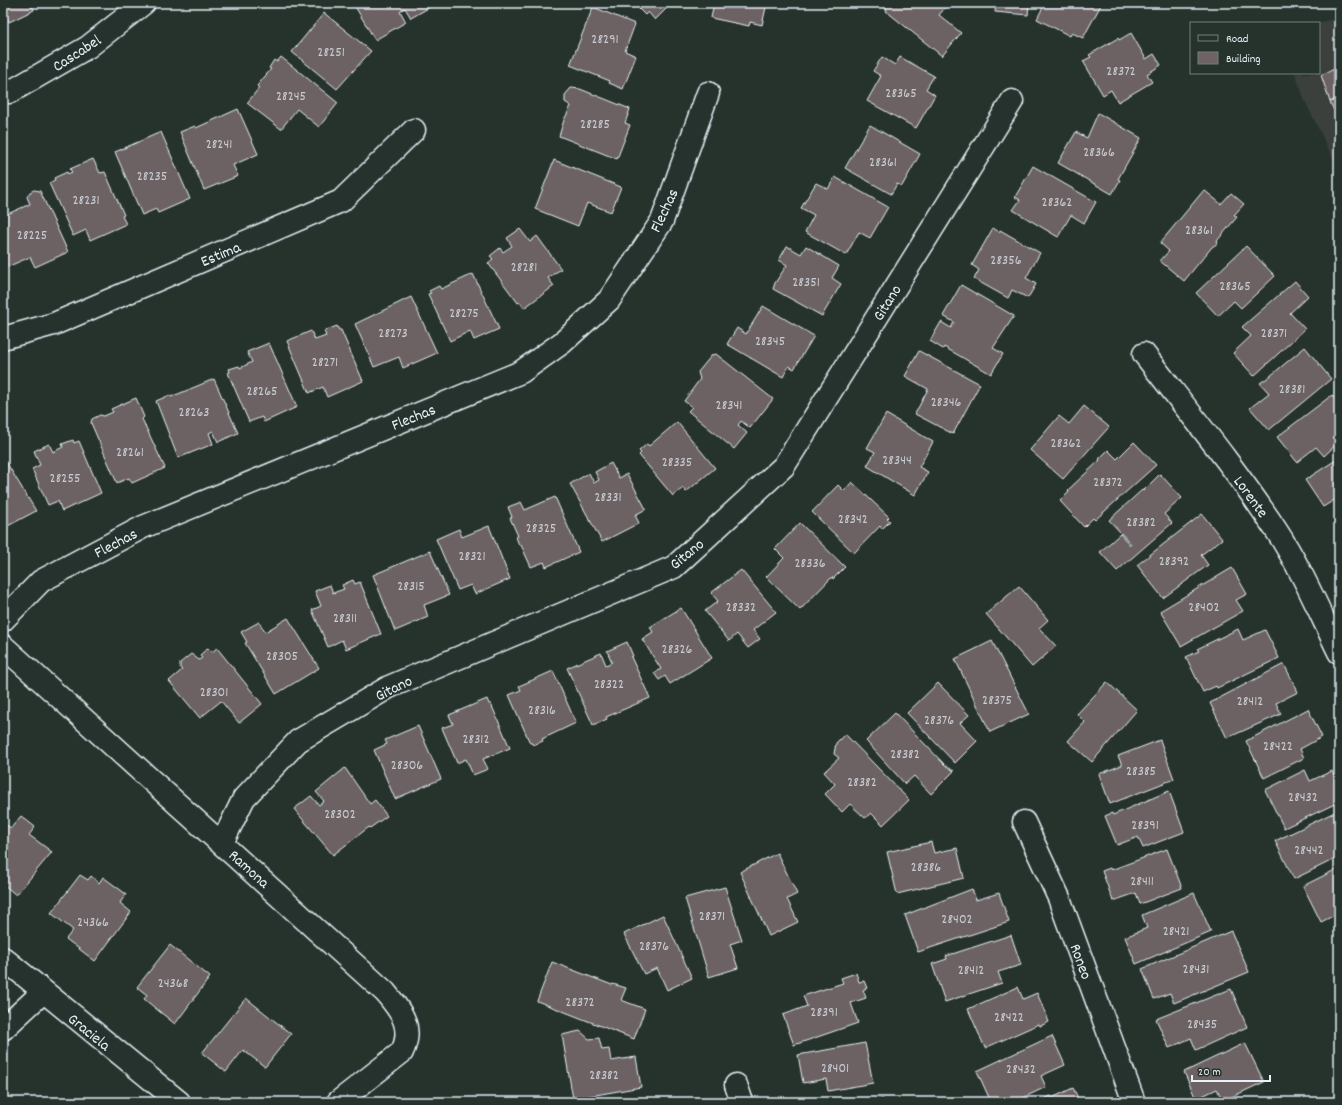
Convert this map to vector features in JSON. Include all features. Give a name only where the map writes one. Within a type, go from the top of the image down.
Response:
[{"type":"street","name":"Cascabel","points":[[3,92],[10,92],[88,47],[144,3]]},
{"type":"street","name":"Flechas","points":[[3,620],[40,581],[143,527],[521,372],[563,342],[609,300],[662,220],[708,93]]},
{"type":"street","name":"Gitano","points":[[222,843],[244,798],[298,741],[389,687],[674,567],[784,466],[1012,101]]},
{"type":"street","name":"Estima","points":[[3,338],[54,324],[341,201],[414,130]]},
{"type":"street","name":"Lorente","points":[[1144,354],[1248,490],[1277,531],[1298,569],[1339,652]]},
{"type":"street","name":"Ramona","points":[[3,646],[385,992],[405,1020],[408,1040],[402,1052],[338,1102]]},
{"type":"street","name":"Roneo","points":[[1024,822],[1059,898],[1134,1102]]},
{"type":"street","name":"Graciela","points":[[3,958],[179,1102]]},
{"type":"street","points":[[3,1029],[43,992]]},
{"type":"shaded area","points":[[1339,18],[1339,171],[1305,101],[1295,74],[1320,74],[1320,22]]},
{"type":"building","points":[[3,3],[31,3],[34,10],[9,22],[3,10]]},
{"type":"building","points":[[353,3],[427,3],[430,7],[411,18],[405,8],[400,11],[406,22],[375,40]]},
{"type":"building","points":[[638,3],[672,3],[655,20],[648,12],[645,15],[639,9],[641,6]]},
{"type":"building","points":[[714,3],[767,3],[762,25],[750,22],[749,26],[711,18]]},
{"type":"building","points":[[886,3],[949,3],[939,15],[961,33],[942,56],[886,11],[887,9],[883,6]]},
{"type":"building","points":[[996,3],[1029,3],[1028,15],[995,12]]},
{"type":"building","points":[[1045,3],[1102,3],[1083,38],[1072,33],[1070,36],[1037,19]]},
{"type":"building","points":[[593,7],[635,24],[625,51],[636,56],[623,89],[609,83],[610,81],[570,65]]},
{"type":"building","points":[[324,13],[371,51],[337,89],[292,52]]},
{"type":"building","points":[[1131,33],[1146,59],[1154,54],[1161,65],[1147,74],[1152,82],[1118,102],[1111,90],[1103,95],[1083,61],[1091,57],[1089,55],[1118,38],[1119,40]]},
{"type":"building","points":[[281,57],[338,103],[319,127],[297,109],[281,129],[247,103],[259,88],[257,86],[271,69],[269,68],[274,60],[277,62]]},
{"type":"building","points":[[882,57],[895,65],[900,57],[934,76],[926,89],[935,95],[916,128],[867,101],[881,76],[873,71]]},
{"type":"building","points":[[1339,67],[1339,98],[1330,102],[1321,75]]},
{"type":"building","points":[[571,88],[580,89],[630,109],[625,123],[630,125],[617,159],[559,136],[564,120],[571,106],[565,102],[565,95]]},
{"type":"building","points":[[1339,98],[1339,121],[1330,102]]},
{"type":"building","points":[[238,109],[258,154],[233,165],[238,176],[204,190],[180,132],[195,126],[196,128]]},
{"type":"building","points":[[1098,113],[1141,138],[1118,179],[1120,180],[1112,194],[1058,163],[1076,132],[1087,138]]},
{"type":"building","points":[[870,125],[920,154],[902,186],[897,184],[891,194],[845,168]]},
{"type":"building","points":[[161,132],[190,199],[158,213],[156,209],[142,215],[115,152]]},
{"type":"building","points":[[93,159],[100,173],[105,172],[124,215],[122,216],[126,224],[90,240],[86,230],[73,236],[49,183],[55,180],[54,178],[67,172],[68,174],[72,172],[70,169]]},
{"type":"building","points":[[554,160],[621,187],[611,212],[587,203],[578,226],[535,209]]},
{"type":"building","points":[[1033,166],[1096,202],[1084,223],[1071,215],[1058,237],[1013,210],[1020,200],[1015,197]]},
{"type":"building","points":[[835,177],[888,207],[870,238],[859,232],[846,255],[805,232],[814,215],[801,208],[816,183],[828,189]]},
{"type":"building","points":[[34,190],[40,191],[68,252],[35,267],[30,257],[7,267],[3,259],[3,216],[30,204],[27,197],[30,192]]},
{"type":"building","points":[[1204,190],[1221,204],[1231,193],[1244,204],[1234,215],[1237,217],[1217,241],[1218,243],[1212,247],[1184,281],[1160,261],[1169,251],[1160,243]]},
{"type":"building","points":[[993,228],[999,232],[1000,230],[1040,253],[1026,278],[1036,284],[1028,298],[1012,290],[1008,298],[974,279],[979,270],[972,265]]},
{"type":"building","points":[[520,229],[530,242],[537,236],[561,269],[548,278],[554,286],[524,308],[520,302],[518,303],[488,263],[493,259],[490,256],[500,248],[503,252],[512,246],[507,238]]},
{"type":"building","points":[[787,246],[801,254],[806,246],[839,266],[832,278],[841,284],[822,316],[773,289],[775,283],[787,265],[779,260]]},
{"type":"building","points":[[1246,246],[1275,276],[1241,308],[1234,301],[1218,316],[1196,293]]},
{"type":"building","points":[[473,274],[499,329],[474,340],[470,331],[450,341],[428,294],[431,293],[429,291],[439,286],[441,289]]},
{"type":"building","points":[[1295,281],[1308,296],[1290,313],[1305,329],[1254,376],[1233,353],[1251,336],[1242,327]]},
{"type":"building","points":[[961,285],[1014,316],[993,348],[1003,354],[991,374],[944,347],[943,349],[930,341],[941,322],[951,328],[954,322],[943,316]]},
{"type":"building","points":[[411,297],[437,353],[403,368],[399,357],[374,367],[355,324]]},
{"type":"building","points":[[763,306],[814,336],[794,369],[789,366],[783,377],[727,344],[737,328],[746,334]]},
{"type":"building","points":[[337,326],[339,330],[341,330],[363,381],[327,397],[323,387],[309,393],[287,341],[311,331],[315,340],[326,336],[324,331]]},
{"type":"building","points":[[269,343],[297,407],[264,422],[262,417],[249,422],[228,373],[230,372],[229,369],[239,366],[240,368],[252,362],[247,352]]},
{"type":"building","points":[[1305,347],[1331,379],[1269,430],[1250,408],[1269,393],[1260,383]]},
{"type":"building","points":[[919,351],[980,384],[953,434],[915,414],[928,389],[905,376]]},
{"type":"building","points":[[716,354],[773,399],[750,428],[741,421],[738,425],[747,433],[734,449],[688,411],[692,407],[684,401],[700,379],[698,372],[712,355]]},
{"type":"building","points":[[214,379],[238,433],[218,442],[213,431],[209,433],[213,444],[178,458],[156,401],[170,395],[171,397]]},
{"type":"building","points":[[1332,395],[1339,405],[1339,442],[1324,456],[1316,447],[1297,462],[1277,437]]},
{"type":"building","points":[[136,398],[144,417],[142,419],[165,468],[132,483],[129,478],[117,483],[91,423],[92,419],[100,415],[104,416],[113,412],[111,409]]},
{"type":"building","points":[[1084,406],[1109,427],[1063,479],[1030,450],[1059,416],[1069,424]]},
{"type":"building","points":[[886,414],[933,442],[919,467],[928,472],[915,495],[867,466],[875,452],[867,448]]},
{"type":"building","points":[[677,422],[715,468],[686,492],[683,488],[673,496],[639,455],[641,453],[639,451],[647,444],[649,446]]},
{"type":"building","points":[[73,440],[74,443],[79,441],[101,493],[62,511],[58,501],[48,505],[32,469],[40,465],[34,451],[49,444],[53,452],[63,447],[62,444]]},
{"type":"building","points":[[1134,442],[1156,465],[1095,520],[1093,518],[1084,527],[1060,501],[1069,492],[1068,490],[1100,460],[1099,459],[1108,450],[1117,459]]},
{"type":"building","points":[[3,457],[36,511],[4,528],[3,527]]},
{"type":"building","points":[[1339,458],[1339,497],[1323,507],[1305,480]]},
{"type":"building","points":[[611,463],[619,478],[627,474],[646,509],[635,515],[639,523],[602,542],[570,484],[589,473],[594,483],[599,480],[595,472]]},
{"type":"building","points":[[1160,474],[1182,498],[1164,514],[1172,523],[1117,571],[1100,552],[1120,534],[1130,545],[1131,544],[1109,520],[1142,490],[1143,491]]},
{"type":"building","points":[[852,482],[889,517],[887,519],[890,521],[882,529],[880,526],[854,553],[812,512],[838,485],[844,491]]},
{"type":"building","points":[[555,497],[579,552],[546,567],[544,562],[531,567],[521,545],[519,545],[516,537],[518,536],[510,518],[512,517],[508,507],[521,502],[525,510]]},
{"type":"building","points":[[1202,514],[1222,539],[1201,555],[1208,565],[1163,598],[1137,565]]},
{"type":"building","points":[[800,523],[845,567],[833,579],[832,577],[800,610],[766,577],[784,558],[775,549]]},
{"type":"building","points":[[489,526],[510,579],[475,594],[471,585],[458,590],[436,539],[459,529],[462,537]]},
{"type":"building","points":[[430,551],[449,595],[424,605],[428,617],[395,631],[373,575]]},
{"type":"building","points":[[1232,568],[1247,594],[1236,600],[1243,611],[1181,646],[1160,611]]},
{"type":"building","points":[[741,570],[776,612],[753,630],[760,639],[748,648],[737,634],[729,641],[705,611],[718,601],[711,593]]},
{"type":"building","points":[[353,580],[355,584],[360,582],[381,634],[346,649],[342,640],[328,647],[312,610],[321,606],[315,591],[330,585],[333,593],[344,589],[342,585]]},
{"type":"building","points":[[1019,586],[1048,620],[1039,628],[1056,646],[1032,667],[986,614]]},
{"type":"building","points":[[681,608],[712,658],[670,684],[665,676],[659,680],[654,673],[661,669],[642,639],[653,632],[650,627]]},
{"type":"building","points":[[288,618],[319,668],[276,694],[245,643],[247,642],[241,632],[259,622],[265,632]]},
{"type":"building","points":[[1238,629],[1243,640],[1265,630],[1279,658],[1217,688],[1216,686],[1203,692],[1186,657],[1199,651],[1197,649]]},
{"type":"building","points":[[992,641],[1029,714],[990,732],[955,659]]},
{"type":"building","points":[[627,642],[633,656],[631,657],[650,698],[606,717],[607,719],[593,725],[567,668],[601,653],[606,665],[612,662],[607,651]]},
{"type":"building","points":[[208,648],[212,652],[217,648],[262,704],[239,723],[221,701],[200,718],[169,681],[182,670],[180,668],[180,663],[191,654],[199,660],[202,658],[200,655]]},
{"type":"building","points":[[1284,664],[1298,692],[1276,703],[1281,714],[1227,738],[1210,703]]},
{"type":"building","points":[[553,671],[576,723],[542,739],[543,741],[533,745],[530,743],[509,695],[521,690],[519,686]]},
{"type":"building","points":[[1107,682],[1137,710],[1092,762],[1068,741],[1085,722],[1077,714]]},
{"type":"building","points":[[938,683],[969,715],[960,723],[977,741],[955,763],[907,713]]},
{"type":"building","points":[[487,699],[489,704],[491,704],[510,748],[483,759],[488,769],[473,775],[466,759],[457,763],[442,728],[453,724],[449,715]]},
{"type":"building","points":[[1308,709],[1322,737],[1300,749],[1304,758],[1264,778],[1246,741]]},
{"type":"building","points":[[895,713],[945,765],[954,771],[931,794],[914,776],[905,784],[866,741]]},
{"type":"building","points":[[418,726],[441,779],[395,799],[374,750],[387,744],[385,740]]},
{"type":"building","points":[[845,734],[909,800],[883,825],[871,813],[865,818],[850,804],[842,812],[825,794],[835,784],[824,772],[839,758],[834,754],[836,743]]},
{"type":"building","points":[[1160,740],[1174,779],[1110,804],[1099,774],[1122,765],[1118,756]]},
{"type":"building","points":[[345,768],[370,804],[375,800],[387,816],[370,828],[369,827],[333,855],[294,809],[311,796],[319,805],[324,801],[316,792]]},
{"type":"building","points":[[1305,770],[1310,781],[1332,771],[1339,785],[1339,802],[1284,828],[1265,790]]},
{"type":"building","points":[[1169,791],[1184,832],[1143,848],[1138,837],[1117,845],[1105,816],[1112,813],[1113,815]]},
{"type":"building","points":[[1339,810],[1339,857],[1294,879],[1275,841]]},
{"type":"building","points":[[21,816],[35,827],[29,835],[52,852],[16,895],[3,884],[3,823],[11,828]]},
{"type":"building","points":[[931,842],[934,853],[957,848],[964,878],[897,894],[887,852]]},
{"type":"building","points":[[1167,849],[1182,888],[1140,904],[1136,893],[1113,901],[1102,871],[1110,868],[1111,870]]},
{"type":"building","points":[[777,853],[797,894],[787,899],[798,922],[769,936],[740,872]]},
{"type":"building","points":[[1339,868],[1339,913],[1321,922],[1303,886]]},
{"type":"building","points":[[80,875],[88,880],[91,876],[99,883],[103,877],[126,894],[120,903],[131,912],[95,961],[66,939],[73,930],[51,913]]},
{"type":"building","points":[[725,887],[742,940],[730,944],[738,968],[709,977],[685,898]]},
{"type":"building","points":[[972,889],[976,900],[999,893],[1009,922],[918,952],[905,915]]},
{"type":"building","points":[[1194,893],[1211,932],[1136,964],[1125,937],[1147,928],[1142,915]]},
{"type":"building","points":[[663,915],[692,978],[667,990],[657,968],[644,974],[624,934]]},
{"type":"building","points":[[1231,931],[1249,972],[1174,1003],[1170,993],[1154,999],[1142,969]]},
{"type":"building","points":[[1011,935],[1021,965],[998,972],[1002,983],[945,1002],[932,964],[947,959],[946,956]]},
{"type":"building","points":[[170,945],[210,977],[175,1024],[144,999],[147,995],[137,987]]},
{"type":"building","points":[[552,962],[612,985],[626,988],[621,1000],[645,1009],[634,1039],[537,1001]]},
{"type":"building","points":[[856,973],[859,982],[864,981],[867,988],[863,990],[866,998],[851,1003],[858,1023],[794,1045],[783,1015],[807,1006],[803,996],[843,983],[841,978]]},
{"type":"building","points":[[1018,987],[1023,999],[1037,993],[1049,1022],[1040,1026],[1039,1024],[985,1048],[968,1009]]},
{"type":"building","points":[[1231,989],[1247,1027],[1196,1050],[1191,1038],[1169,1048],[1156,1019]]},
{"type":"building","points":[[246,998],[291,1034],[265,1067],[243,1050],[226,1072],[202,1053]]},
{"type":"building","points":[[580,1031],[589,1039],[599,1038],[602,1050],[609,1049],[611,1061],[636,1057],[641,1087],[573,1099],[562,1035]]},
{"type":"building","points":[[1052,1036],[1065,1065],[1041,1076],[1046,1087],[1014,1102],[991,1102],[977,1071]]},
{"type":"building","points":[[865,1043],[873,1083],[828,1091],[826,1079],[803,1083],[798,1055]]},
{"type":"building","points":[[1245,1043],[1264,1082],[1223,1101],[1217,1089],[1196,1099],[1184,1072]]},
{"type":"building","points":[[1073,1088],[1080,1102],[1037,1102],[1051,1096],[1052,1098]]},
{"type":"building","points":[[883,1099],[884,1102],[864,1102]]}]
